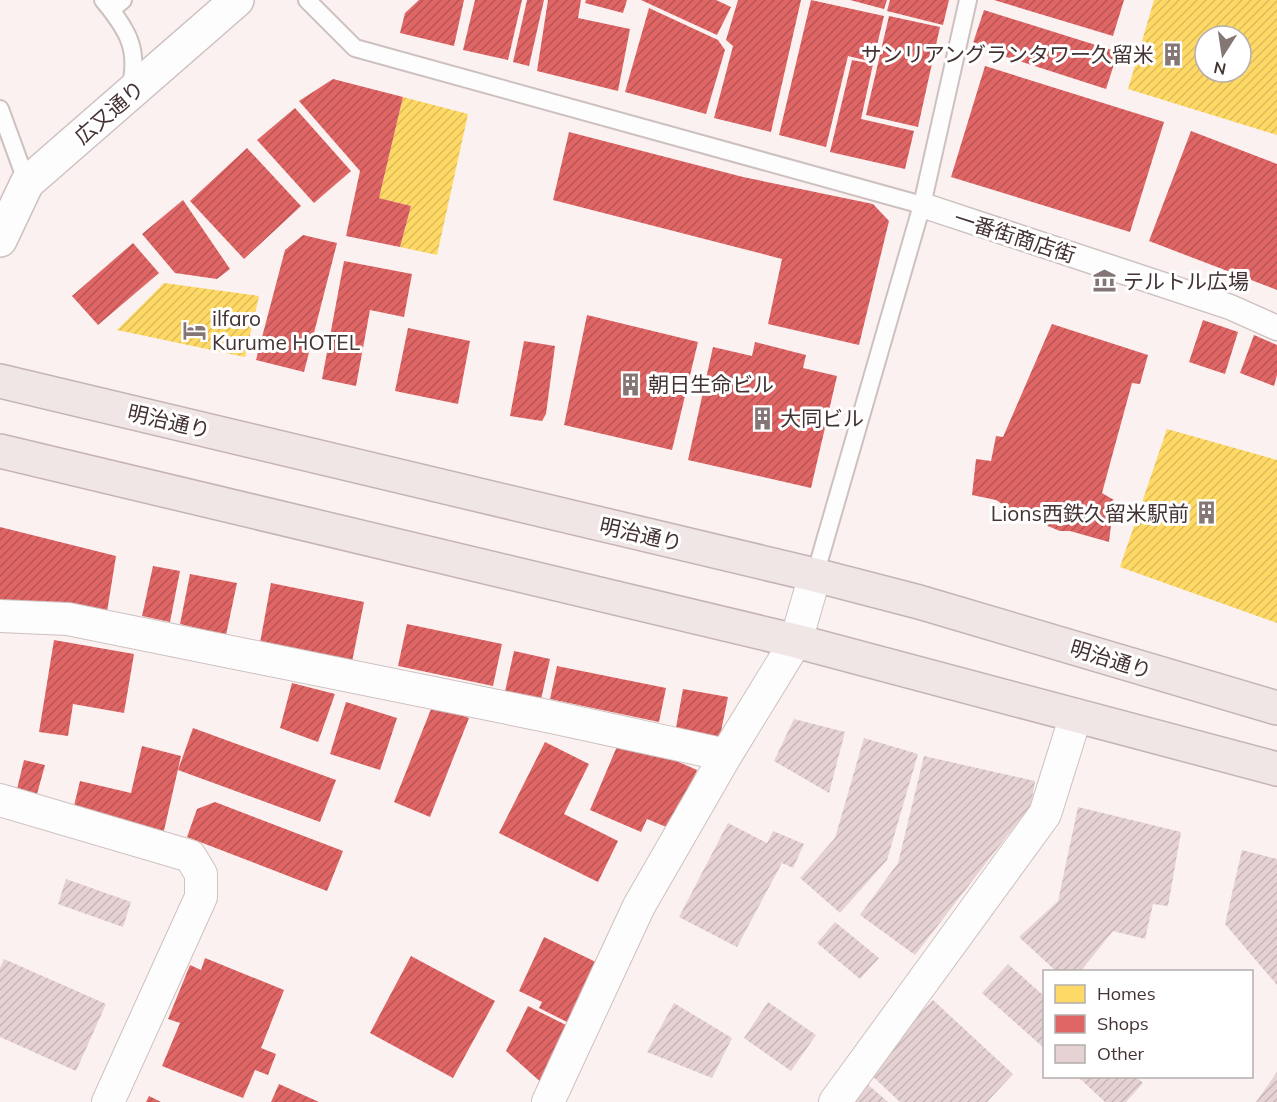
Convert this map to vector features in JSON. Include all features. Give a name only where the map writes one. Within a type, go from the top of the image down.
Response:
[{"type":"highway","name":"明治通り","points":[[0,381],[815,575],[919,602],[1277,708]]},
{"type":"highway","points":[[0,451],[796,641],[1277,769]]},
{"type":"street","name":"広又通り","points":[[0,240],[27,183],[237,0]]},
{"type":"street","name":"一番街商店街","points":[[922,205],[1230,307],[1277,328]]},
{"type":"street","points":[[548,1102],[639,906],[726,755],[796,641],[815,575]]},
{"type":"street","points":[[0,616],[68,619],[552,717],[726,755]]},
{"type":"street","points":[[835,1102],[1045,814],[1076,715]]},
{"type":"street","points":[[0,800],[190,856],[201,874],[201,897],[108,1102]]},
{"type":"lane","points":[[307,0],[355,48],[922,205]]},
{"type":"lane","points":[[815,575],[922,205],[968,0]]},
{"type":"lane","points":[[112,3],[132,49],[135,68],[128,96]]},
{"type":"lane","points":[[0,109],[27,183]]},
{"type":"building: Homes","name":"サンリアングランタワー久留米","points":[[1154,0],[1277,0],[1277,135],[1128,89]]},
{"type":"building: Homes","points":[[403,97],[468,114],[437,255],[400,247],[411,206],[379,198]]},
{"type":"building: Homes","points":[[164,283],[259,296],[245,357],[117,330]]},
{"type":"building: Homes","name":"Lions西鉄久留米駅前","points":[[1167,429],[1277,460],[1277,623],[1120,567]]},
{"type":"building: Shops","points":[[419,0],[464,0],[454,46],[400,33],[405,13]]},
{"type":"building: Shops","points":[[475,0],[522,0],[508,60],[463,50]]},
{"type":"building: Shops","points":[[527,0],[544,0],[529,66],[513,62]]},
{"type":"building: Shops","points":[[548,0],[581,0],[578,18],[630,29],[618,91],[537,71]]},
{"type":"building: Shops","points":[[586,0],[627,0],[623,13],[585,3]]},
{"type":"building: Shops","points":[[641,0],[716,0],[731,7],[717,35]]},
{"type":"building: Shops","points":[[738,0],[801,0],[771,132],[714,118],[733,46],[726,40]]},
{"type":"building: Shops","points":[[811,0],[884,16],[873,62],[848,56],[826,147],[779,135]]},
{"type":"building: Shops","points":[[850,0],[887,0],[884,9]]},
{"type":"building: Shops","points":[[890,0],[949,0],[943,25],[887,11]]},
{"type":"building: Shops","points":[[994,0],[1124,0],[1113,36]]},
{"type":"building: Shops","points":[[649,8],[718,40],[725,50],[706,114],[625,92]]},
{"type":"building: Shops","points":[[984,10],[1118,52],[1106,89],[972,46]]},
{"type":"building: Shops","points":[[889,16],[940,27],[918,127],[866,115]]},
{"type":"building: Shops","points":[[852,60],[873,64],[861,119],[914,131],[905,169],[830,152]]},
{"type":"building: Shops","points":[[985,66],[1164,122],[1130,232],[951,177]]},
{"type":"building: Shops","points":[[333,79],[403,97],[379,198],[411,206],[400,247],[346,236],[360,171],[299,101]]},
{"type":"building: Shops","points":[[295,108],[351,171],[314,203],[257,140]]},
{"type":"building: Shops","points":[[1191,131],[1277,164],[1277,290],[1149,241]]},
{"type":"building: Shops","points":[[569,132],[743,177],[873,204],[889,221],[859,345],[768,324],[782,259],[553,200]]},
{"type":"building: Shops","points":[[247,148],[301,206],[244,259],[190,201]]},
{"type":"building: Shops","points":[[183,200],[230,269],[217,279],[175,273],[142,234]]},
{"type":"building: Shops","points":[[303,235],[337,243],[304,372],[256,360],[285,250]]},
{"type":"building: Shops","points":[[133,243],[159,273],[98,325],[72,296]]},
{"type":"building: Shops","points":[[344,261],[412,274],[404,317],[370,310],[356,386],[322,379]]},
{"type":"building: Shops","name":"朝日生命ビル","points":[[587,315],[698,342],[672,450],[564,425]]},
{"type":"building: Shops","points":[[1203,320],[1238,332],[1225,374],[1189,362]]},
{"type":"building: Shops","points":[[1052,324],[1148,355],[1140,384],[1132,383],[1102,493],[1114,500],[1109,542],[1070,531],[1060,531],[1016,513],[996,500],[972,495],[976,459],[991,461],[996,436],[1003,437]]},
{"type":"building: Shops","points":[[408,328],[470,341],[458,404],[395,391]]},
{"type":"building: Shops","points":[[1254,335],[1277,345],[1277,375],[1274,386],[1240,373]]},
{"type":"building: Shops","points":[[524,341],[555,346],[546,414],[542,421],[510,416]]},
{"type":"building: Shops","name":"大同ビル","points":[[755,342],[806,355],[803,368],[837,376],[811,488],[688,460],[713,347],[752,356]]},
{"type":"building: Shops","points":[[0,527],[116,556],[107,612],[0,605]]},
{"type":"building: Shops","points":[[153,566],[180,571],[170,622],[142,616]]},
{"type":"building: Shops","points":[[190,574],[237,583],[226,635],[180,624]]},
{"type":"building: Shops","points":[[271,583],[364,602],[352,662],[260,643]]},
{"type":"building: Shops","points":[[407,624],[502,644],[493,686],[398,666]]},
{"type":"building: Shops","points":[[54,640],[134,654],[124,713],[73,704],[68,736],[39,732]]},
{"type":"building: Shops","points":[[514,651],[550,659],[540,704],[504,696]]},
{"type":"building: Shops","points":[[557,666],[666,688],[659,722],[550,699]]},
{"type":"building: Shops","points":[[292,683],[335,694],[318,742],[280,728]]},
{"type":"building: Shops","points":[[683,689],[728,697],[719,741],[675,733]]},
{"type":"building: Shops","points":[[346,702],[397,718],[380,770],[330,754]]},
{"type":"building: Shops","points":[[433,704],[469,718],[430,817],[394,802]]},
{"type":"building: Shops","points":[[193,728],[336,780],[320,822],[178,770]]},
{"type":"building: Shops","points":[[621,737],[697,770],[671,829],[647,819],[641,832],[590,810]]},
{"type":"building: Shops","points":[[545,742],[589,764],[564,814],[618,841],[598,882],[499,833]]},
{"type":"building: Shops","points":[[142,746],[181,756],[163,835],[72,814],[80,781],[131,793]]},
{"type":"building: Shops","points":[[24,760],[45,765],[37,794],[17,789]]},
{"type":"building: Shops","points":[[215,802],[343,851],[327,891],[187,837],[197,809]]},
{"type":"building: Shops","points":[[544,937],[600,964],[571,1024],[539,1008],[542,1002],[519,991]]},
{"type":"building: Shops","points":[[411,956],[495,1001],[453,1078],[370,1033]]},
{"type":"building: Shops","points":[[205,958],[284,990],[261,1048],[276,1054],[268,1075],[255,1070],[243,1098],[162,1066],[180,1023],[168,1019],[190,965],[201,970]]},
{"type":"building: Shops","points":[[528,1006],[572,1028],[544,1085],[506,1051]]},
{"type":"building: Shops","points":[[279,1084],[319,1102],[271,1102]]},
{"type":"building: Shops","points":[[149,1096],[161,1102],[146,1102]]},
{"type":"building: Other","points":[[794,719],[845,732],[829,793],[774,761]]},
{"type":"building: Other","points":[[864,738],[918,754],[887,860],[840,913],[800,878],[835,838]]},
{"type":"building: Other","points":[[924,756],[1035,781],[1031,805],[915,955],[860,915],[898,863]]},
{"type":"building: Other","points":[[1078,807],[1181,832],[1168,906],[1153,904],[1145,939],[1113,931],[1082,970],[1055,970],[1019,937],[1058,901]]},
{"type":"building: Other","points":[[728,823],[767,843],[773,831],[804,844],[793,868],[782,863],[737,947],[679,917]]},
{"type":"building: Other","points":[[1242,850],[1277,859],[1277,985],[1225,924]]},
{"type":"building: Other","points":[[66,879],[131,902],[123,927],[58,904]]},
{"type":"building: Other","points":[[835,922],[879,958],[860,979],[817,943]]},
{"type":"building: Other","points":[[4,959],[106,1004],[76,1071],[0,1037],[0,968]]},
{"type":"building: Other","points":[[1008,964],[1043,995],[1043,1047],[982,993]]},
{"type":"building: Other","points":[[933,1000],[1013,1074],[987,1102],[900,1102],[867,1071]]},
{"type":"building: Other","points":[[768,1002],[816,1035],[791,1071],[744,1038]]},
{"type":"building: Other","points":[[674,1003],[732,1038],[712,1078],[647,1052]]},
{"type":"building: Other","points":[[1277,1072],[1277,1102],[1256,1102]]},
{"type":"building: Other","points":[[1079,1078],[1137,1078],[1143,1083],[1126,1102],[1105,1102]]},
{"type":"building: Other","points":[[865,1082],[888,1102],[847,1102]]},
{"type":"place","name":"サンリアングランタワー久留米","points":[[1172,54]]},
{"type":"place","name":"テルトル広場","points":[[1105,281]]},
{"type":"place","name":"ilfaro Kurume HOTEL","points":[[194,330]]},
{"type":"place","name":"朝日生命ビル","points":[[630,384]]},
{"type":"place","name":"大同ビル","points":[[762,418]]},
{"type":"place","name":"Lions西鉄久留米駅前","points":[[1207,513]]}]
